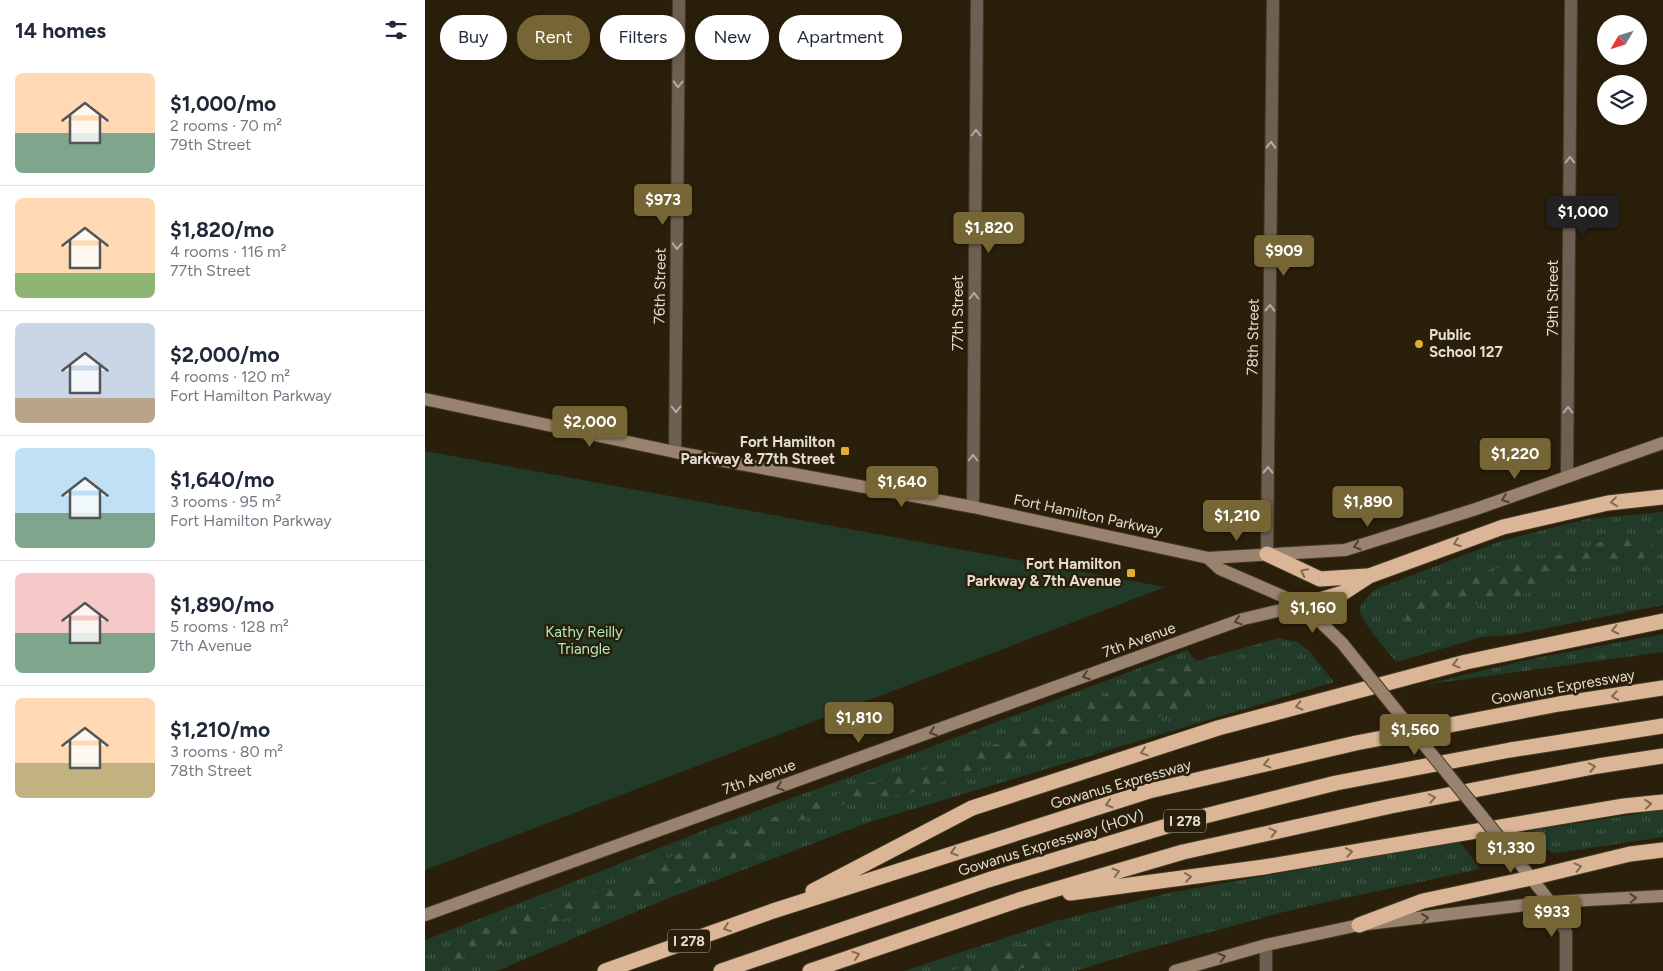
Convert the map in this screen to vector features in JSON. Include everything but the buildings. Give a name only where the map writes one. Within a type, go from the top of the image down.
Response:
[{"type":"highway","points":[[1303,605],[1343,593],[1369,576],[1521,522],[1608,503],[1663,497]]},
{"type":"highway","points":[[1267,554],[1320,579],[1369,576]]},
{"type":"highway","points":[[773,911],[972,808],[1199,734],[1466,662],[1663,621]]},
{"type":"highway","name":"Gowanus Expressway","points":[[605,971],[773,911],[1149,792],[1356,743],[1559,704],[1663,688]]},
{"type":"highway","name":"Gowanus Expressway (HOV)","points":[[721,971],[988,880],[1177,823],[1336,783],[1510,750],[1663,726]]},
{"type":"highway","name":"I 278","points":[[810,971],[1019,900],[1183,852],[1381,808],[1598,766],[1663,756]]},
{"type":"highway","points":[[1019,900],[1264,866],[1625,806],[1663,802]]},
{"type":"highway","points":[[1359,926],[1423,901],[1630,854],[1663,850]]},
{"type":"main road","name":"Fort Hamilton Parkway","points":[[425,399],[675,452],[973,507],[1208,558],[1220,569],[1303,605],[1342,643],[1550,902]]},
{"type":"main road","points":[[1208,558],[1345,550],[1475,509],[1663,443]]},
{"type":"main road","name":"7th Avenue","points":[[425,915],[1243,619],[1303,605]]},
{"type":"main road","points":[[1175,971],[1266,944],[1359,926],[1550,902],[1663,896]]},
{"type":"street","name":"76th Street","points":[[675,452],[679,0]]},
{"type":"street","name":"77th Street","points":[[973,507],[977,0]]},
{"type":"street","name":"78th Street","points":[[1267,554],[1273,0]]},
{"type":"street","name":"79th Street","points":[[1567,476],[1571,0]]},
{"type":"street","points":[[1550,902],[1566,932],[1566,971]]},
{"type":"street","points":[[1266,944],[1266,971]]},
{"type":"green space","name":"Kathy Reilly Triangle","points":[[425,451],[1165,587],[425,870]]},
{"type":"green space","points":[[1663,512],[1663,605],[1513,635],[1482,637],[1396,662],[1370,629],[1360,611],[1366,599],[1376,589],[1501,541],[1587,519]]},
{"type":"green space","points":[[1620,536],[1647,537],[1655,549],[1638,562],[1597,564],[1557,578],[1508,602],[1452,605],[1404,626],[1412,595],[1482,572],[1559,555]]},
{"type":"green space","points":[[1663,634],[1663,652],[1422,685],[1536,658]]},
{"type":"green space","points":[[1279,638],[1297,642],[1309,651],[1334,682],[867,823],[664,900],[497,971],[425,971],[425,940],[718,825],[1187,650],[1196,661]]},
{"type":"green space","points":[[1180,659],[1196,661],[1215,690],[1193,706],[1154,718],[1086,727],[1044,748],[966,772],[922,791],[848,803],[781,827],[735,858],[666,888],[554,922],[490,949],[443,964],[459,938],[520,914],[631,883],[656,863],[722,836],[869,783],[948,764],[1050,721]]},
{"type":"green space","points":[[1663,810],[1663,837],[1556,853],[1543,848],[1527,831]]},
{"type":"green space","points":[[1460,842],[1480,869],[1299,908],[1140,951],[1075,971],[904,971],[1056,921],[1173,892]]},
{"type":"green space","points":[[1041,938],[1055,949],[1036,964],[1013,971],[951,971]]},
{"type":"place","name":"Public School 127","points":[[1419,344]]},
{"type":"place","name":"Fort Hamilton Parkway & 77th Street","points":[[845,451]]},
{"type":"place","name":"Fort Hamilton Parkway & 7th Avenue","points":[[1131,573]]}]
